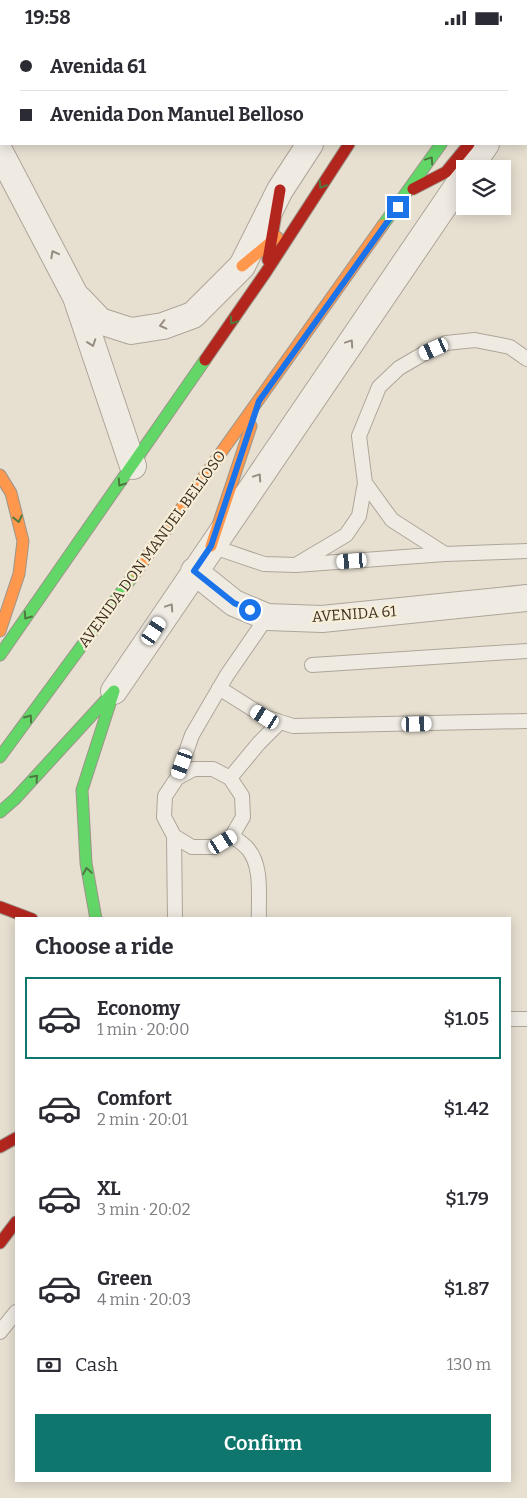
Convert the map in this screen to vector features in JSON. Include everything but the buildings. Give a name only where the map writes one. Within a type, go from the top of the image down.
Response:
[{"type":"main road","points":[[254,269],[297,224],[347,145]]},
{"type":"main road","name":"AVENIDA DON MANUEL BELLOSO","points":[[0,757],[259,401],[441,145]]},
{"type":"main road","points":[[409,191],[446,172],[468,145]]},
{"type":"main road","points":[[0,655],[133,465],[271,241],[280,190]]},
{"type":"main road","points":[[254,269],[271,241],[297,224]]},
{"type":"main road","points":[[211,546],[259,401]]},
{"type":"main road","points":[[0,475],[12,493],[23,541],[18,574],[0,631]]},
{"type":"main road","points":[[0,812],[15,799],[114,691]]},
{"type":"main road","points":[[96,917],[86,863],[82,790],[114,691]]},
{"type":"main road","points":[[0,907],[27,917]]},
{"type":"main road","points":[[0,1147],[15,1139]]},
{"type":"main road","points":[[0,1243],[15,1223]]},
{"type":"street","points":[[76,297],[100,321],[131,331],[163,326],[193,315],[254,269],[280,190],[309,145]]},
{"type":"street","points":[[475,160],[485,145]]},
{"type":"street","points":[[0,151],[76,297],[133,465]]},
{"type":"street","points":[[114,691],[456,188]]},
{"type":"street","name":"AVENIDA 61","points":[[194,571],[234,603],[267,617],[322,619],[527,598]]},
{"type":"lane","points":[[296,565],[346,535],[359,516],[365,483],[359,436],[379,387],[399,368],[446,343],[475,340],[510,347],[527,359]]},
{"type":"lane","points":[[365,483],[392,521],[445,554]]},
{"type":"lane","points":[[211,546],[264,564],[296,565],[445,554],[527,551]]},
{"type":"lane","points":[[175,917],[174,836],[164,817],[165,796],[177,778],[192,735],[219,688],[267,617]]},
{"type":"lane","points":[[312,665],[527,651]]},
{"type":"lane","points":[[219,688],[265,717],[293,726],[325,727],[527,721]]},
{"type":"lane","points":[[230,778],[259,743],[280,722]]},
{"type":"lane","points":[[174,836],[192,847],[214,847],[232,836],[243,817],[242,796],[230,778],[213,769],[194,769],[177,778]]},
{"type":"lane","points":[[232,836],[248,848],[258,870],[259,917]]},
{"type":"lane","points":[[511,1019],[527,1019]]},
{"type":"lane","points":[[0,1332],[15,1313]]},
{"type":"traffic: fast","points":[[383,225],[440,145]]},
{"type":"traffic: fast","points":[[0,655],[205,360]]},
{"type":"traffic: fast","points":[[0,757],[136,572]]},
{"type":"traffic: fast","points":[[96,917],[86,863],[82,790],[114,691]]},
{"type":"traffic: fast","points":[[0,812],[15,799],[114,691]]},
{"type":"traffic: slow","points":[[136,572],[383,225]]},
{"type":"traffic: slow","points":[[242,266],[277,237]]},
{"type":"traffic: slow","points":[[211,546],[251,426]]},
{"type":"traffic: slow","points":[[0,475],[11,493],[23,541],[19,574],[0,631]]},
{"type":"traffic: jam","points":[[205,360],[266,272],[348,145]]},
{"type":"traffic: jam","points":[[413,189],[446,172],[468,145]]},
{"type":"traffic: jam","points":[[268,260],[280,190]]},
{"type":"traffic: jam","points":[[0,907],[27,917]]},
{"type":"traffic: jam","points":[[0,1147],[15,1139]]},
{"type":"traffic: jam","points":[[0,1243],[15,1223]]},
{"type":"route","points":[[250,610],[234,603],[194,571],[211,546],[259,401],[398,207]]}]
